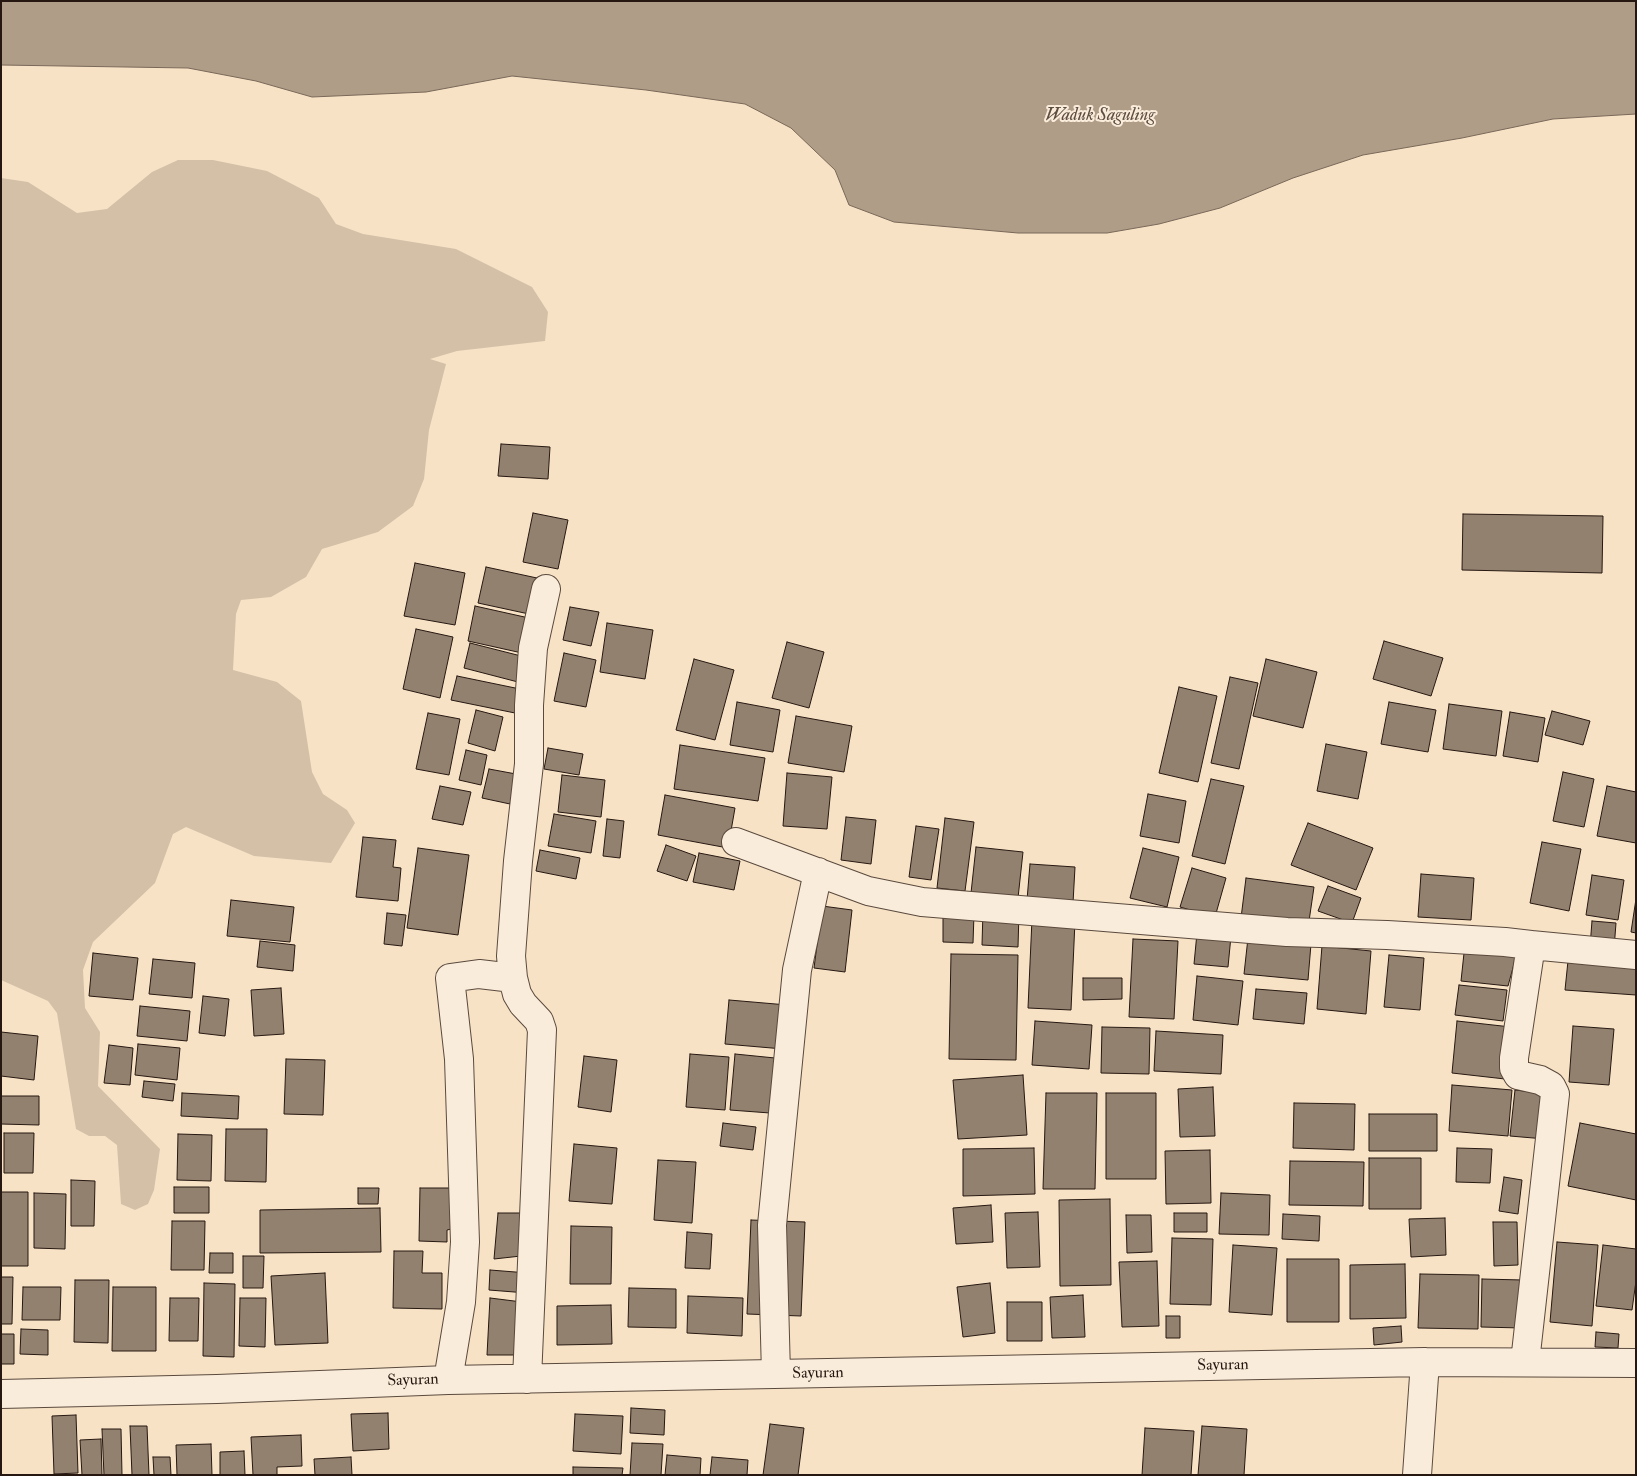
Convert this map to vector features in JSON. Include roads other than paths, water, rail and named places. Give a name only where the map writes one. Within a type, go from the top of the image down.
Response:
[{"type":"street","points":[[527,1379],[542,1030],[539,1021],[523,1004],[517,994],[513,978],[512,946],[518,862],[529,764],[529,705],[532,648],[546,589]]},
{"type":"street","points":[[736,842],[868,891],[922,902],[1287,932],[1387,935],[1531,945],[1636,955]]},
{"type":"street","points":[[776,1374],[772,1225],[797,970],[818,872]]},
{"type":"street","points":[[1525,1362],[1556,1094],[1551,1086],[1540,1080],[1518,1075],[1514,1068],[1531,945]]},
{"type":"street","points":[[448,1380],[461,1302],[465,1242],[459,1059],[450,978],[479,974],[513,978]]},
{"type":"street","points":[[1417,1475],[1426,1362]]},
{"type":"street","name":"Sayuran","points":[[1,1394],[217,1389],[448,1380],[1426,1362],[1636,1363]]},
{"type":"water","name":"Waduk Saguling","points":[[1,1],[1636,1],[1636,114],[1553,119],[1462,138],[1363,155],[1293,178],[1220,208],[1159,224],[1107,233],[1018,233],[894,222],[849,205],[835,170],[791,128],[745,104],[646,90],[512,76],[426,92],[312,97],[256,81],[188,68],[1,65]]}]
